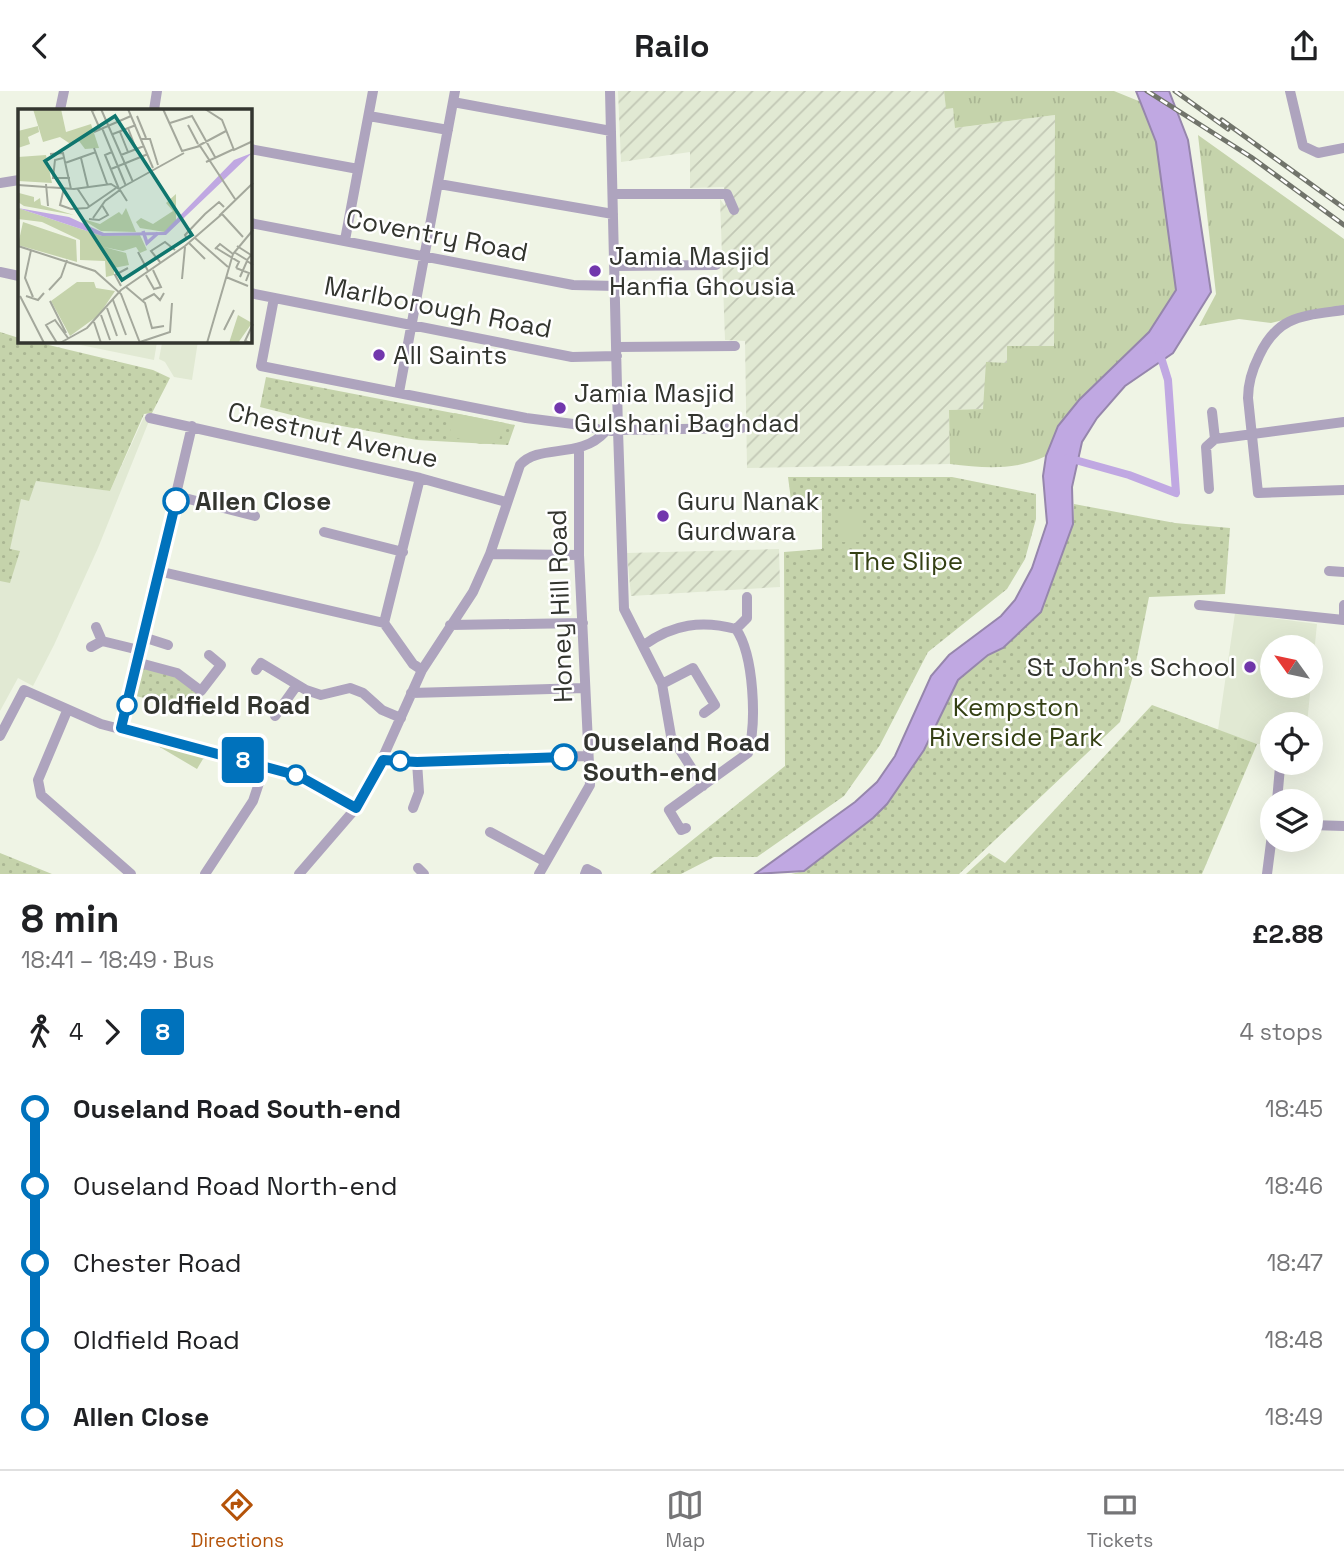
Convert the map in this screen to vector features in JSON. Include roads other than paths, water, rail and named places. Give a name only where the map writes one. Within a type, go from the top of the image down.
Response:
[{"type":"street","points":[[60,109],[64,91]]},
{"type":"street","points":[[154,109],[157,91]]},
{"type":"street","points":[[345,240],[373,91]]},
{"type":"street","points":[[610,91],[621,464],[622,599],[624,609],[662,684],[671,736],[703,786]]},
{"type":"street","points":[[1290,91],[1303,146],[1318,153],[1344,148]]},
{"type":"street","points":[[399,392],[454,97],[611,131]]},
{"type":"street","points":[[369,116],[448,130]]},
{"type":"street","points":[[252,149],[358,169]]},
{"type":"street","points":[[0,183],[18,180]]},
{"type":"street","points":[[439,184],[614,214]]},
{"type":"street","points":[[614,194],[727,194],[734,210]]},
{"type":"street","name":"Coventry Road","points":[[252,223],[573,285],[616,286]]},
{"type":"street","points":[[615,266],[716,265]]},
{"type":"street","points":[[0,272],[18,276]]},
{"type":"street","name":"Marlborough Road","points":[[252,293],[572,357],[735,346]]},
{"type":"street","points":[[274,298],[261,366],[579,427],[589,426],[605,432],[742,428]]},
{"type":"street","points":[[1344,310],[1283,323],[1273,330],[1248,384],[1258,493],[1344,490]]},
{"type":"street","points":[[1212,412],[1215,439]]},
{"type":"street","name":"Chestnut Avenue","points":[[150,418],[420,478],[506,502]]},
{"type":"street","points":[[1209,489],[1206,447],[1215,439],[1344,422]]},
{"type":"street","points":[[121,728],[192,426]]},
{"type":"street","name":"Honey Hill Road","points":[[539,874],[590,785],[579,555],[579,427]]},
{"type":"street","points":[[299,874],[356,808],[383,760],[422,670],[473,592],[490,554],[517,470],[524,460],[590,446],[605,432]]},
{"type":"street","points":[[384,624],[420,478]]},
{"type":"street","points":[[177,496],[255,516]]},
{"type":"street","points":[[324,533],[403,552]]},
{"type":"street","points":[[490,554],[579,555]]},
{"type":"street","points":[[158,571],[384,624],[413,664],[422,670]]},
{"type":"street","points":[[1329,571],[1344,572]]},
{"type":"street","points":[[736,629],[747,618],[747,597]]},
{"type":"street","points":[[1199,605],[1344,620],[1344,605]]},
{"type":"street","points":[[644,645],[665,629],[710,622],[736,629],[748,652],[751,745],[743,759],[669,810],[681,830],[686,828]]},
{"type":"street","points":[[450,625],[583,623]]},
{"type":"street","points":[[96,627],[102,641]]},
{"type":"street","points":[[143,637],[168,645]]},
{"type":"street","points":[[91,647],[102,641],[139,650]]},
{"type":"street","points":[[136,662],[177,673],[201,691],[221,665],[209,655]]},
{"type":"street","points":[[258,667],[321,695],[349,688],[363,693],[382,710],[401,717]]},
{"type":"street","points":[[662,684],[693,668],[715,705],[704,713]]},
{"type":"street","points":[[275,716],[297,685]]},
{"type":"street","points":[[411,693],[586,688]]},
{"type":"street","points":[[0,736],[24,690],[67,712],[299,776],[356,808]]},
{"type":"street","points":[[67,712],[37,786],[41,795],[131,874]]},
{"type":"street","points":[[383,760],[417,762],[588,756]]},
{"type":"street","points":[[413,808],[419,792],[417,762]]},
{"type":"street","points":[[205,874],[253,800],[265,765]]},
{"type":"street","points":[[1323,825],[1344,826]]},
{"type":"street","points":[[490,832],[546,862]]},
{"type":"street","points":[[1267,874],[1270,852]]},
{"type":"street","points":[[307,864],[316,874]]},
{"type":"street","points":[[585,874],[587,869],[597,874]]},
{"type":"waterway","points":[[1068,458],[1129,475],[1176,493],[1168,380],[1159,351]]},
{"type":"railway","points":[[1147,91],[1251,157],[1344,225]]},
{"type":"railway","points":[[1175,91],[1228,129]]},
{"type":"railway","points":[[1222,120],[1344,208]]},
{"type":"place","name":"Jamia Masjid Hanfia Ghousia","points":[[595,271]]},
{"type":"place","name":"All Saints","points":[[379,355]]},
{"type":"place","name":"Jamia Masjid Gulshani Baghdad","points":[[560,408]]},
{"type":"place","name":"Allen Close","points":[[176,501]]},
{"type":"place","name":"Guru Nanak Gurdwara","points":[[663,516]]},
{"type":"place","name":"St John's School","points":[[1250,667]]},
{"type":"place","name":"Oldfield Road","points":[[127,705]]},
{"type":"place","name":"Ouseland Road South-end","points":[[564,757]]},
{"type":"park label","name":"The Slipe","points":[[906,561]]},
{"type":"park label","name":"Kempston Riverside Park","points":[[1016,722]]}]
